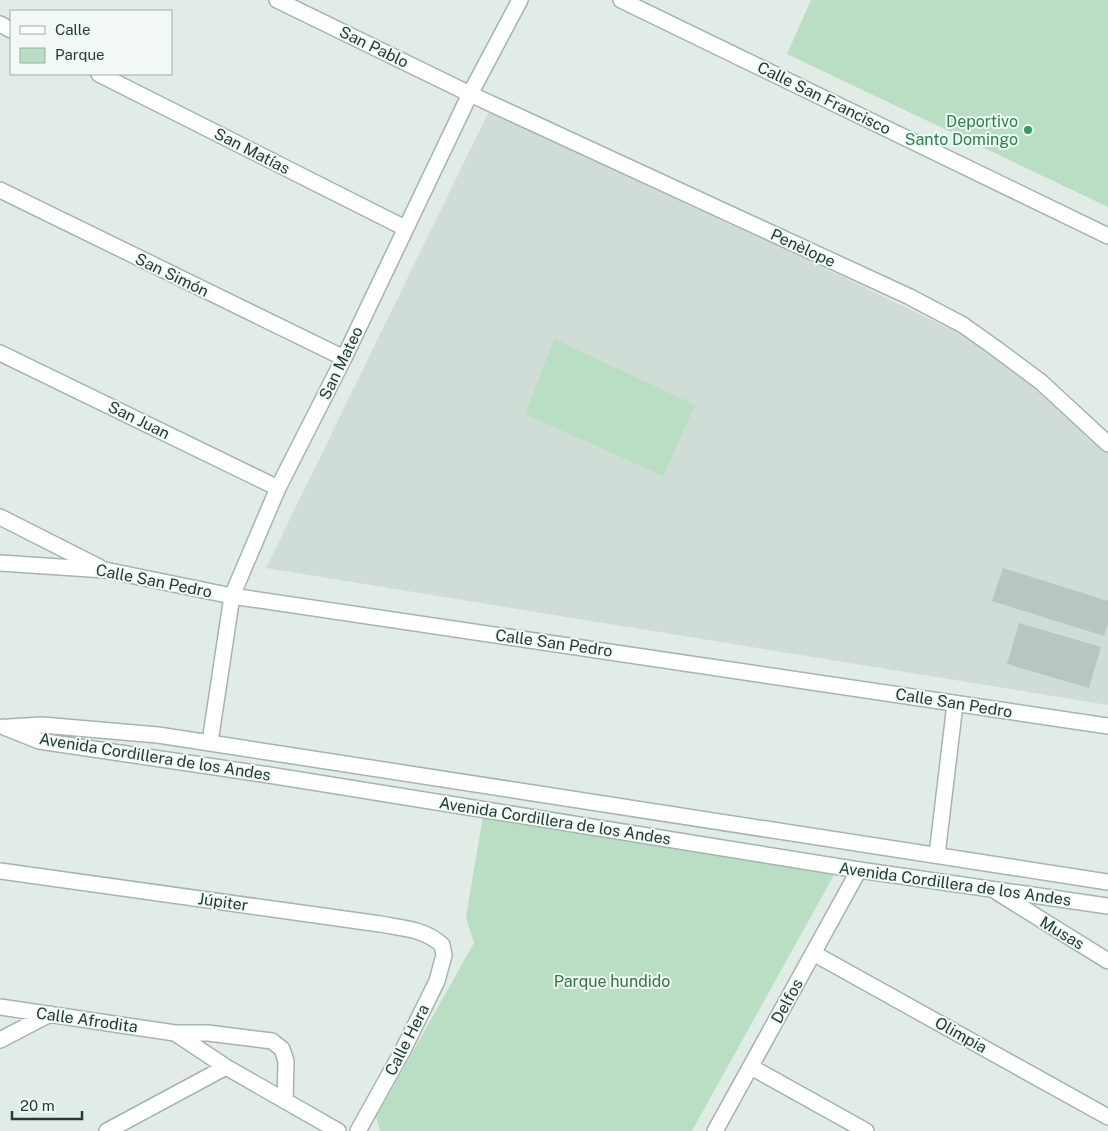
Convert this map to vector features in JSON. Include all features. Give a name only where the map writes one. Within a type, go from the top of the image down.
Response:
[{"type":"street","name":"San Pablo","points":[[278,0],[470,94]]},
{"type":"street","name":"San Mateo","points":[[210,742],[232,596],[278,488],[344,358],[470,94],[520,0]]},
{"type":"street","name":"Calle San Francisco","points":[[621,0],[1108,236]]},
{"type":"street","name":"San Matías","points":[[101,75],[405,228]]},
{"type":"street","name":"Penèlope","points":[[470,94],[901,293],[963,325],[1040,382],[1108,444]]},
{"type":"street","name":"San Simón","points":[[0,190],[344,358]]},
{"type":"street","name":"San Juan","points":[[0,353],[278,488]]},
{"type":"street","points":[[0,517],[105,570]]},
{"type":"street","name":"Calle San Pedro","points":[[0,563],[105,570],[232,596],[1108,726]]},
{"type":"street","points":[[937,855],[955,704]]},
{"type":"street","name":"Avenida Cordillera de los Andes","points":[[2,727],[42,726],[91,729],[210,742],[1108,882]]},
{"type":"street","name":"Avenida Cordillera de los Andes","points":[[2,727],[39,741],[279,777],[859,870],[1108,906]]},
{"type":"street","name":"Delfos","points":[[715,1131],[859,870]]},
{"type":"street","name":"Júpiter","points":[[0,871],[380,924],[424,933],[442,944]]},
{"type":"street","name":"Musas","points":[[991,889],[1108,961]]},
{"type":"street","name":"Calle Hera","points":[[358,1131],[403,1050],[437,981],[444,955],[442,944]]},
{"type":"street","name":"Olimpia","points":[[813,953],[1108,1118]]},
{"type":"street","name":"Calle Afrodita","points":[[0,1007],[175,1033],[208,1033],[272,1041],[282,1049],[286,1061],[285,1101]]},
{"type":"street","points":[[0,1040],[50,1014]]},
{"type":"street","name":"Calle Afrodita","points":[[175,1033],[226,1067],[338,1131]]},
{"type":"street","points":[[751,1066],[866,1131]]},
{"type":"street","points":[[107,1131],[226,1067]]},
{"type":"shaded area","points":[[491,107],[973,340],[1108,447],[1108,705],[266,568]]},
{"type":"green space","name":"Deportivo Santo Domingo","points":[[811,0],[1108,0],[1108,207],[787,54]]},
{"type":"green space","points":[[554,339],[695,405],[663,476],[525,414]]},
{"type":"green space","name":"Parque hundido","points":[[483,816],[820,866],[834,875],[692,1131],[380,1131],[376,1117],[474,943],[466,917]]},
{"type":"building","points":[[1003,568],[1108,601],[1108,623],[1104,636],[992,601]]},
{"type":"building","points":[[1019,623],[1101,647],[1089,688],[1007,664]]},
{"type":"place","name":"Deportivo Santo Domingo","points":[[1028,130]]}]
